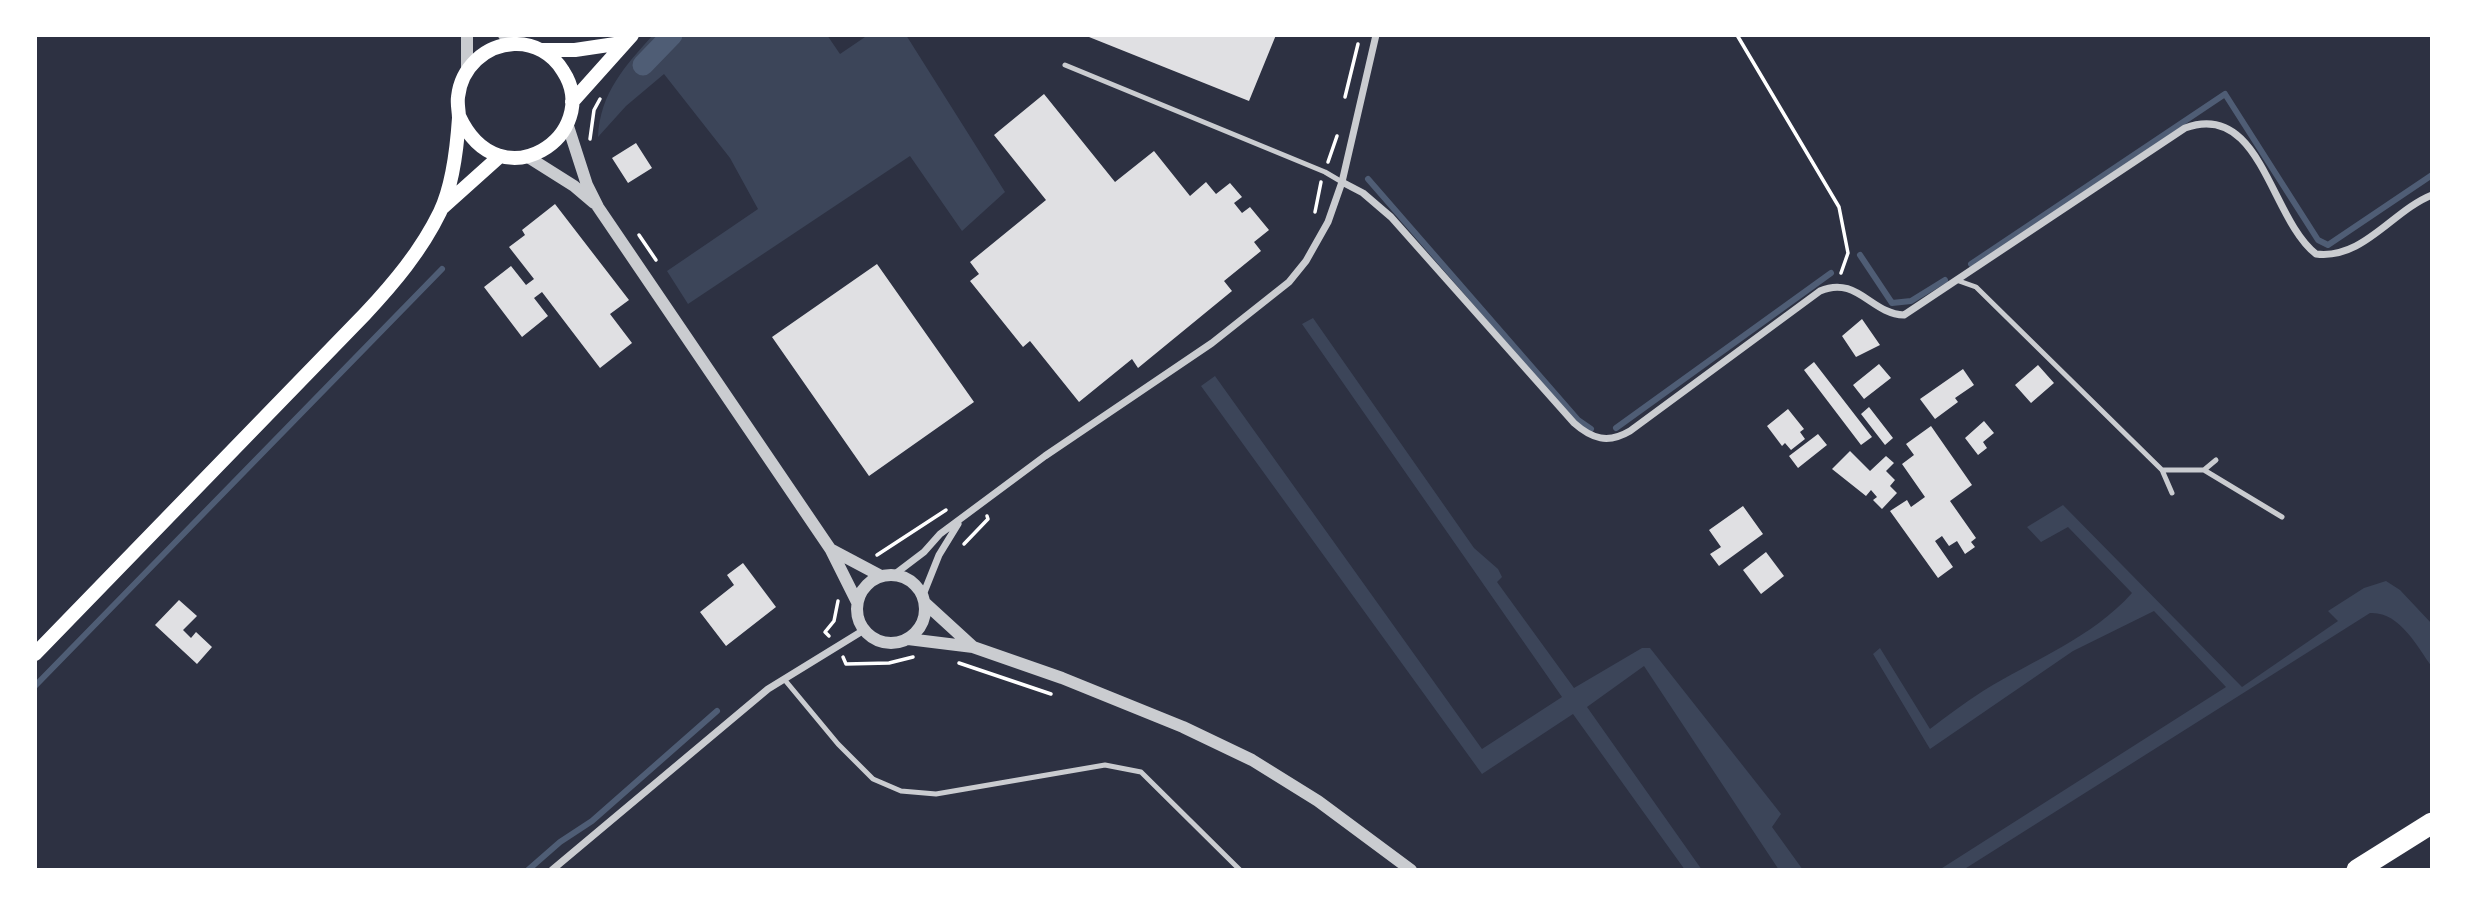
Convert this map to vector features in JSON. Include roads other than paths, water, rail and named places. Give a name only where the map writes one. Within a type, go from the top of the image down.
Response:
[{"type":"highway","points":[[2357,870],[2432,823]]},
{"type":"main road","points":[[35,654],[389,289],[410,263],[441,209],[453,165],[459,116],[457,100],[467,69],[480,55],[509,39],[541,50],[575,50],[627,39]]},
{"type":"main road","points":[[572,102],[627,39]]},
{"type":"main road","points":[[459,116],[475,141],[500,156],[528,157],[545,150],[558,138],[568,123],[572,102],[564,71],[541,50]]},
{"type":"main road","points":[[441,209],[500,156]]},
{"type":"street","points":[[467,35],[467,69]]},
{"type":"street","points":[[895,575],[981,503],[1045,456],[1212,343],[1280,290],[1306,261],[1328,222],[1342,182],[1376,35]]},
{"type":"street","points":[[1342,182],[1363,193],[1391,217],[1574,423],[1600,439],[1612,439],[1630,432],[1820,290],[1831,286],[1849,287],[1888,312],[1904,315],[1959,281],[2185,128],[2202,122],[2225,125],[2243,140],[2299,237],[2316,254],[2333,255],[2352,250],[2406,209],[2432,195]]},
{"type":"street","points":[[568,123],[587,185],[598,207],[831,550],[857,602],[858,617],[864,630],[884,643],[908,639],[977,648],[1146,710],[1252,760],[1354,825],[1410,870]]},
{"type":"street","points":[[528,157],[575,186],[598,207]]},
{"type":"street","points":[[908,639],[922,624],[924,599],[939,555],[960,520]]},
{"type":"street","points":[[831,550],[881,576]]},
{"type":"street","points":[[857,602],[865,586],[881,576],[895,575],[915,584],[924,599],[977,648]]},
{"type":"street","points":[[552,870],[784,679],[864,630]]},
{"type":"lane","points":[[1065,65],[1325,172],[1342,182]]},
{"type":"lane","points":[[1959,281],[1976,288],[2162,470],[2172,493]]},
{"type":"lane","points":[[2204,470],[2216,460]]},
{"type":"lane","points":[[2162,470],[2204,470],[2282,517]]},
{"type":"lane","points":[[784,679],[838,744],[873,779],[901,791],[936,793],[1105,765],[1141,772],[1240,870]]},
{"type":"waterway","points":[[643,65],[672,35]]},
{"type":"waterway","points":[[1971,264],[2225,94],[2318,240],[2328,245],[2432,175]]},
{"type":"waterway","points":[[1368,179],[1578,420],[1591,429]]},
{"type":"waterway","points":[[1860,255],[1892,303],[1911,301],[1945,280]]},
{"type":"waterway","points":[[35,686],[442,269]]},
{"type":"waterway","points":[[1616,428],[1831,273]]},
{"type":"waterway","points":[[528,870],[560,842],[592,821],[717,711]]}]
